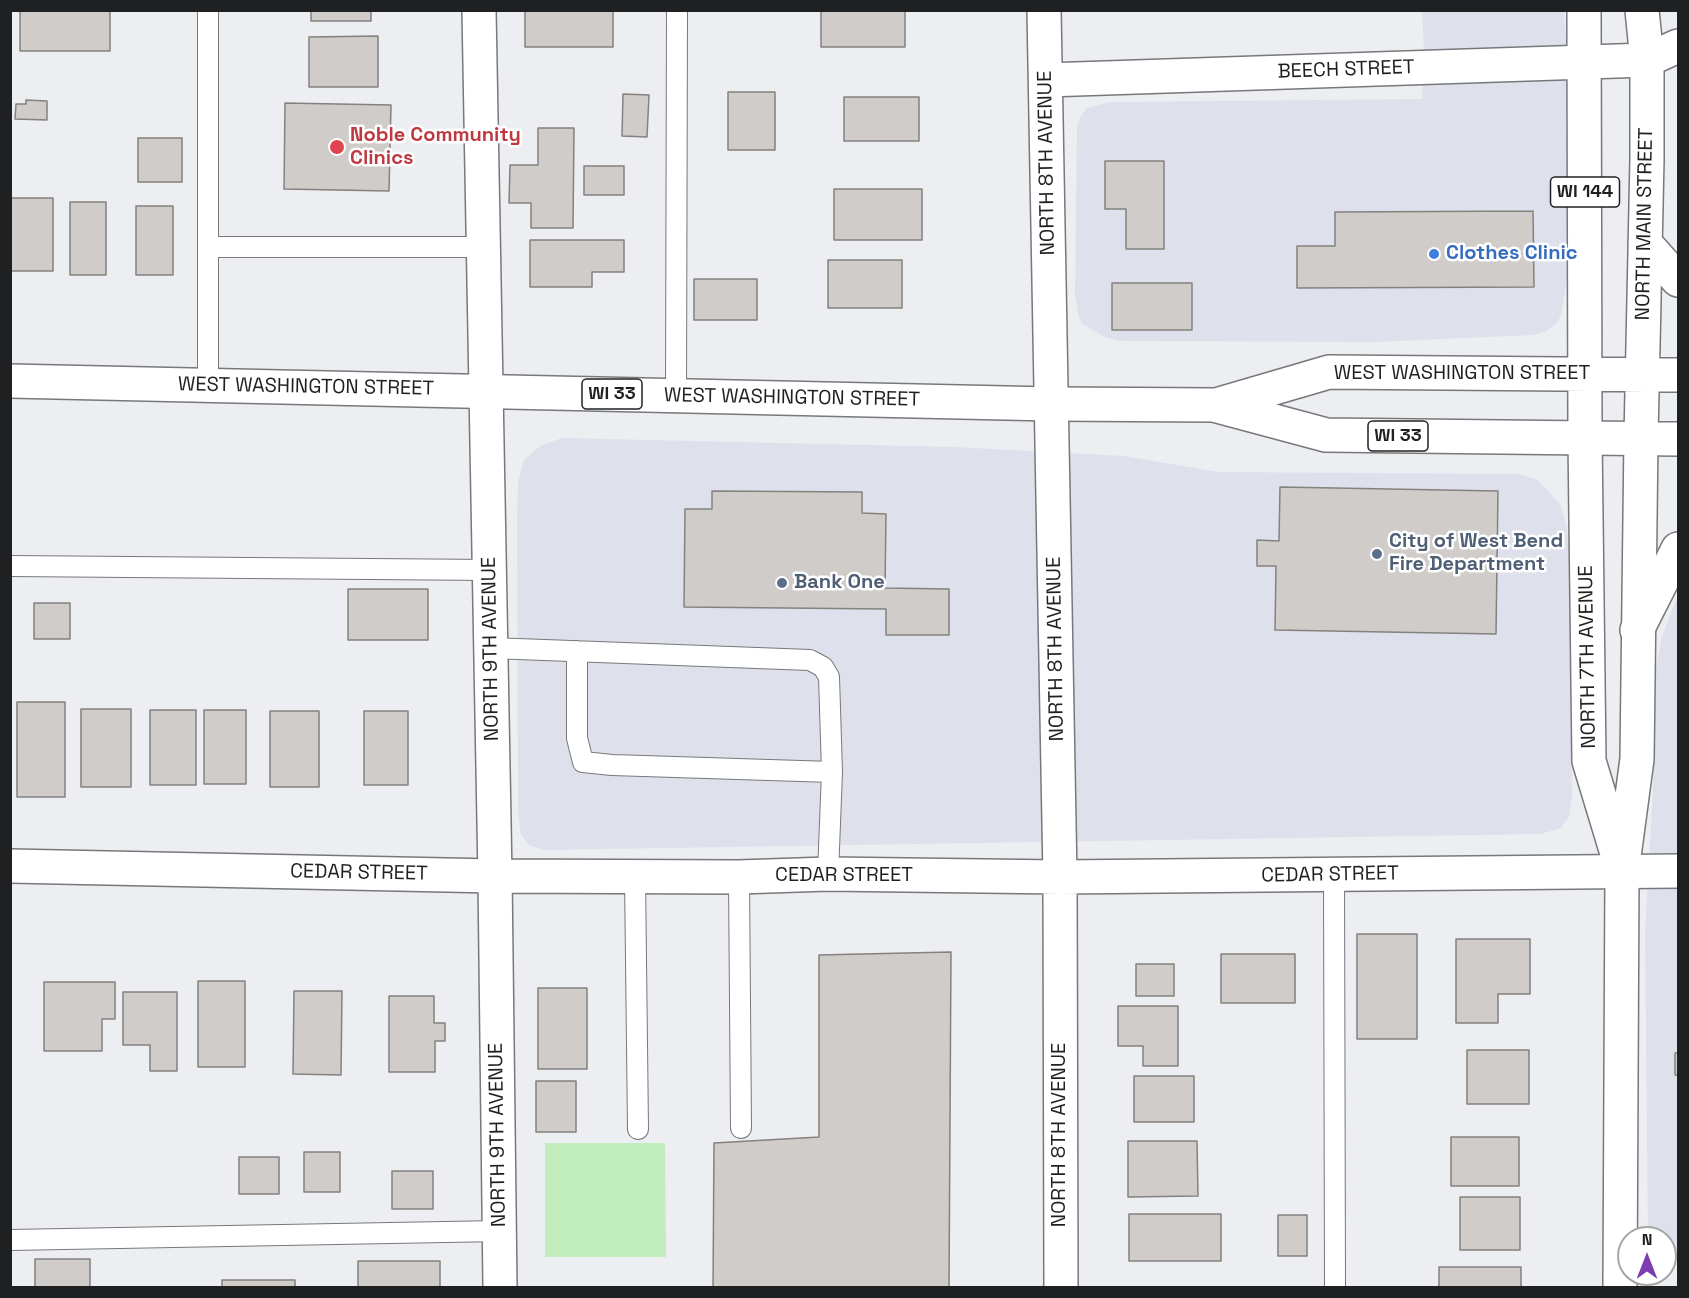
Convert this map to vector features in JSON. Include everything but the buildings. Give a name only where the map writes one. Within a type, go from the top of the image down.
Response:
[{"type":"street","name":"NORTH 9TH AVENUE","points":[[479,10],[500,1287]]},
{"type":"street","name":"NORTH 8TH AVENUE","points":[[1044,10],[1060,877],[1061,1287]]},
{"type":"street","name":"WI 144","points":[[1584,10],[1585,374]]},
{"type":"street","name":"NORTH MAIN STREET","points":[[1641,438],[1647,60],[1642,10]]},
{"type":"street","points":[[1647,60],[1678,46]]},
{"type":"street","name":"BEECH STREET","points":[[1046,80],[1647,60]]},
{"type":"street","points":[[1645,243],[1678,280]]},
{"type":"street","name":"WEST WASHINGTON STREET","points":[[1214,405],[1329,372],[1678,375]]},
{"type":"street","points":[[1585,374],[1586,438]]},
{"type":"street","name":"WEST WASHINGTON STREET","points":[[10,381],[1051,404],[1214,405],[1326,435],[1678,439]]},
{"type":"street","name":"NORTH 7TH AVENUE","points":[[1586,438],[1589,761],[1622,871]]},
{"type":"street","name":"NORTH 7TH AVENUE","points":[[1620,1287],[1622,871],[1637,759],[1641,438]]},
{"type":"street","points":[[1637,630],[1678,549]]},
{"type":"street","name":"CEDAR STREET","points":[[10,866],[495,876],[739,877],[828,874],[1060,877],[1678,871]]},
{"type":"lane","points":[[208,10],[208,385]]},
{"type":"lane","points":[[676,395],[677,10]]},
{"type":"lane","points":[[208,247],[483,247]]},
{"type":"lane","points":[[10,566],[489,570]]},
{"type":"lane","points":[[491,648],[810,660],[823,667],[829,677],[832,772],[828,874]]},
{"type":"lane","points":[[577,651],[577,738],[584,762],[612,765],[832,772]]},
{"type":"lane","points":[[1334,874],[1335,1287]]},
{"type":"lane","points":[[635,876],[638,1129]]},
{"type":"lane","points":[[739,877],[741,1128]]},
{"type":"lane","points":[[10,1240],[500,1231]]},
{"type":"shaded area","points":[[1422,11],[1564,11],[1573,155],[1572,248],[1561,315],[1557,323],[1545,332],[1533,335],[1376,342],[1121,341],[1105,337],[1082,324],[1075,295],[1077,126],[1087,108],[1110,102],[1422,99],[1424,52]]},
{"type":"shaded area","points":[[562,438],[955,447],[1124,456],[1218,472],[1519,474],[1538,480],[1560,504],[1569,546],[1572,798],[1569,817],[1561,828],[1541,834],[543,850],[529,845],[521,835],[518,810],[518,482],[524,460],[540,446]]},
{"type":"shaded area","points":[[1678,594],[1678,1266],[1677,1226],[1648,1226],[1645,931],[1653,789],[1655,675],[1661,639]]},
{"type":"green space","points":[[545,1143],[665,1143],[666,1257],[545,1257]]},
{"type":"place","name":"Noble Community Clinics","points":[[337,147]]},
{"type":"place","name":"Clothes Clinic","points":[[1434,254]]},
{"type":"place","name":"City of West Bend Fire Department","points":[[1377,554]]},
{"type":"place","name":"Bank One","points":[[782,583]]}]
